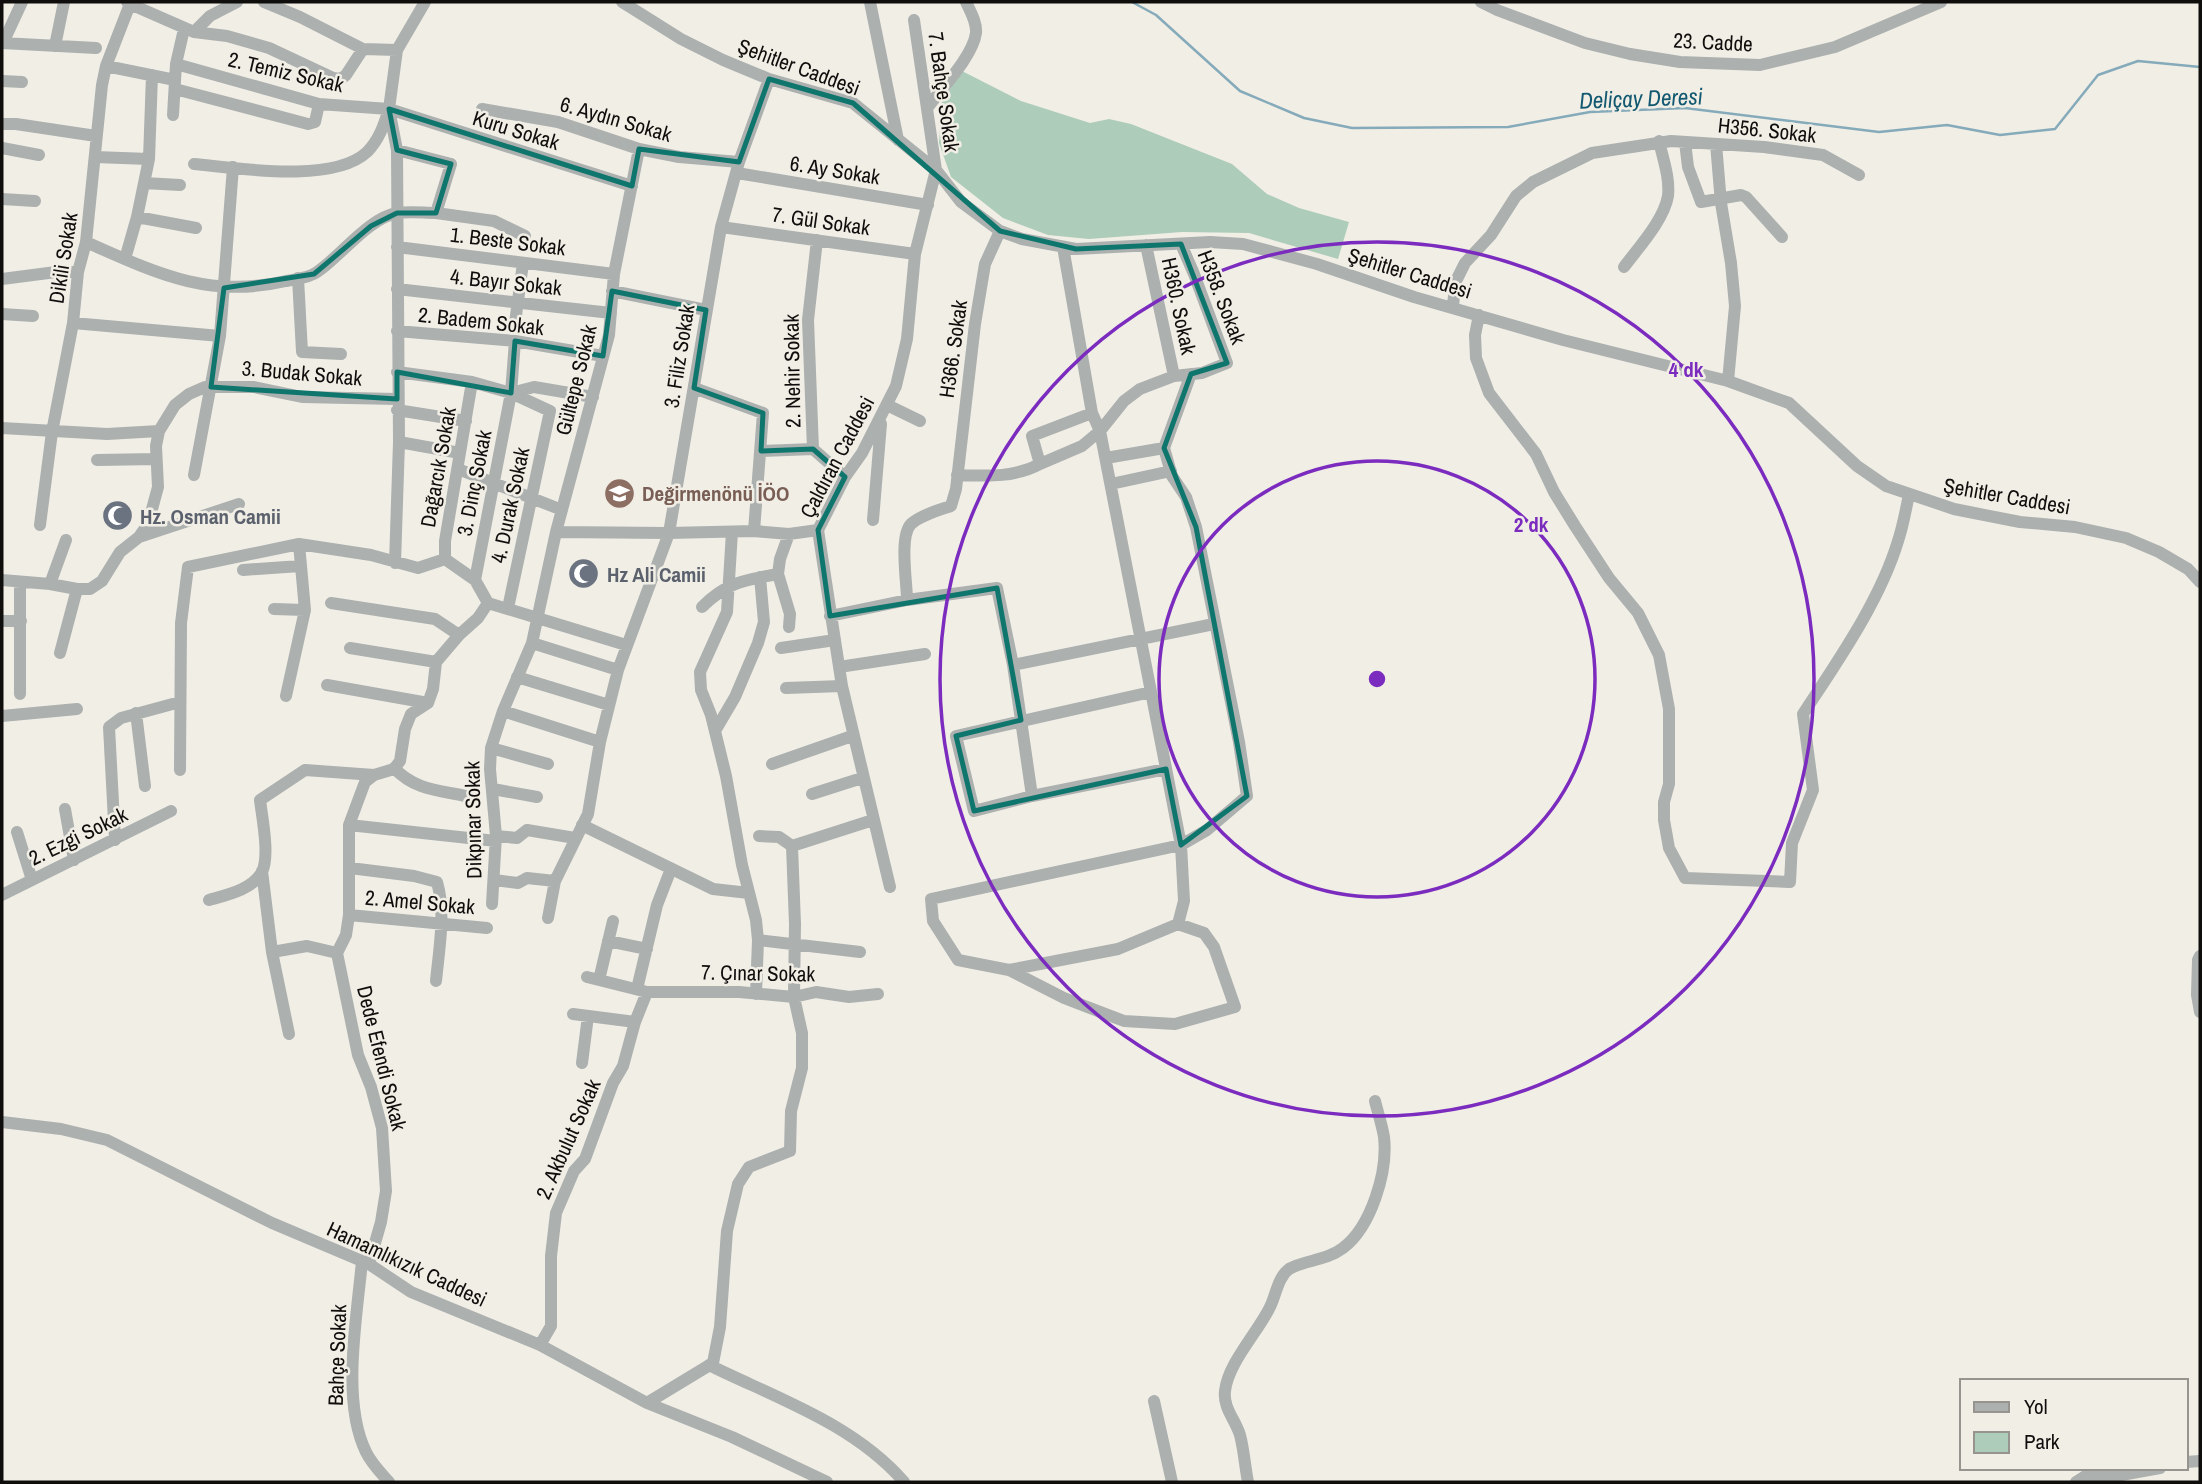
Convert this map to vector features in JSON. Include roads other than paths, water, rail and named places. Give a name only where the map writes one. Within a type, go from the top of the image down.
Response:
[{"type":"street","points":[[22,2],[2,43],[96,48]]},
{"type":"street","points":[[55,46],[64,2]]},
{"type":"street","points":[[173,114],[176,64],[189,30],[237,2]]},
{"type":"street","points":[[264,2],[363,49],[397,50]]},
{"type":"street","points":[[194,164],[282,172],[320,170],[349,163],[366,153],[380,134],[389,109],[397,50],[425,2]]},
{"type":"street","name":"Şehitler Caddesi","points":[[622,2],[681,39],[769,79],[853,103],[936,170],[961,202],[1000,230],[1022,239],[1076,249],[1210,242],[1243,244],[1317,264],[1414,297],[1563,340],[1728,381],[1789,403],[1857,466],[1886,486],[1954,509],[2020,522],[2075,527],[2126,538],[2159,552],[2188,569],[2200,582]]},
{"type":"street","points":[[870,2],[898,140]]},
{"type":"street","points":[[928,107],[961,64],[976,34],[975,22],[966,2]]},
{"type":"street","name":"23. Cadde","points":[[1481,2],[1499,6],[1585,43],[1630,54],[1680,62],[1760,65],[1835,47],[1941,2]]},
{"type":"street","points":[[128,3],[189,30],[228,36],[269,48],[333,78],[341,79],[346,75],[363,49]]},
{"type":"street","name":"Dikili Sokak","points":[[40,525],[52,432],[73,323],[78,272],[86,242],[106,66],[128,3]]},
{"type":"street","name":"7. Bahçe Sokak","points":[[914,20],[936,170]]},
{"type":"street","name":"2. Temiz Sokak","points":[[176,64],[319,104],[389,109]]},
{"type":"street","points":[[106,66],[152,75],[300,123],[315,122],[319,104]]},
{"type":"street","points":[[125,259],[138,217],[149,159],[152,75]]},
{"type":"street","name":"3. Filiz Sokak","points":[[548,918],[555,881],[591,803],[593,776],[618,670],[669,533],[721,227],[769,79]]},
{"type":"street","points":[[2,81],[22,82]]},
{"type":"street","points":[[389,109],[397,150],[399,442],[395,564]]},
{"type":"street","name":"Kuru Sokak","points":[[389,109],[632,186]]},
{"type":"street","name":"6. Aydın Sokak","points":[[482,109],[558,122],[639,149],[738,168]]},
{"type":"street","points":[[2,124],[96,136]]},
{"type":"street","points":[[1624,267],[1651,231],[1667,200],[1666,171],[1659,141]]},
{"type":"street","name":"H356. Sokak","points":[[1453,307],[1455,283],[1465,263],[1491,235],[1516,196],[1533,182],[1592,153],[1659,141],[1764,147],[1823,155],[1859,176]]},
{"type":"street","points":[[1685,142],[1688,167],[1701,202],[1734,195],[1746,197],[1782,237]]},
{"type":"street","points":[[1716,144],[1735,306],[1728,381]]},
{"type":"street","points":[[2,148],[39,155]]},
{"type":"street","name":"Gültepe Sokak","points":[[537,618],[556,532],[609,335],[614,274],[639,149]]},
{"type":"street","points":[[397,150],[451,164],[436,213]]},
{"type":"street","points":[[95,157],[149,159]]},
{"type":"street","points":[[194,475],[208,387],[220,337],[233,167]]},
{"type":"street","name":"6. Ay Sokak","points":[[738,168],[928,205]]},
{"type":"street","name":"Çaldıran Caddesi","points":[[890,887],[852,736],[830,617],[818,530],[896,386],[907,339],[915,254],[936,170]]},
{"type":"street","points":[[144,183],[180,185]]},
{"type":"street","points":[[2,200],[35,201]]},
{"type":"street","points":[[86,242],[193,284],[225,288],[267,285],[314,274],[371,226],[397,212],[436,213],[494,221],[525,236]]},
{"type":"street","points":[[138,217],[196,228]]},
{"type":"street","name":"7. Gül Sokak","points":[[721,227],[915,254]]},
{"type":"street","name":"H366. Sokak","points":[[907,600],[904,538],[910,525],[951,506],[956,489],[975,324],[985,264],[1000,230]]},
{"type":"street","name":"2. Nehir Sokak","points":[[761,451],[813,449],[808,320],[817,240]]},
{"type":"street","name":"H358. Sokak","points":[[1181,244],[1195,274],[1227,363],[1191,374]]},
{"type":"street","name":"H360. Sokak","points":[[1146,245],[1174,376]]},
{"type":"street","name":"1. Beste Sokak","points":[[397,247],[614,274]]},
{"type":"street","points":[[1063,247],[1091,412],[1100,431],[1106,458],[1181,845],[1184,901],[1178,924]]},
{"type":"street","points":[[515,323],[523,263]]},
{"type":"street","points":[[2,279],[78,272]]},
{"type":"street","points":[[298,278],[302,352],[341,354]]},
{"type":"street","name":"4. Bayır Sokak","points":[[397,289],[611,313]]},
{"type":"street","points":[[612,291],[706,310]]},
{"type":"street","points":[[2,314],[33,316]]},
{"type":"street","points":[[1479,315],[1475,335],[1476,358],[1489,393],[1536,454],[1554,492],[1575,526],[1609,578],[1638,613],[1658,655],[1669,709],[1669,784],[1664,802],[1664,820],[1669,848],[1685,878],[1790,881],[1793,843],[1813,790],[1802,714],[1844,651],[1885,575],[1898,541],[1909,494]]},
{"type":"street","points":[[73,323],[220,337]]},
{"type":"street","name":"2. Badem Sokak","points":[[397,331],[515,341],[603,356]]},
{"type":"street","name":"3. Dinç Sokak","points":[[475,580],[511,393],[515,341]]},
{"type":"street","points":[[397,372],[472,382],[511,393],[534,387],[593,397]]},
{"type":"street","points":[[957,475],[1011,475],[1027,471],[1082,446],[1100,431],[1124,401],[1140,389],[1174,376],[1191,374],[1164,448],[1171,471],[1186,497],[1196,527],[1239,742],[1247,796],[1207,830],[1181,845],[931,899],[933,921],[957,960],[1009,971],[1064,998],[1124,1021],[1175,1024],[1235,1007],[1214,947],[1204,933],[1178,924],[1118,948],[1009,971]]},
{"type":"street","name":"Dağarcık Sokak","points":[[445,559],[445,541],[472,382]]},
{"type":"street","points":[[2,580],[84,589],[102,581],[120,552],[139,537],[148,524],[158,487],[156,459],[159,431],[175,405],[189,394],[208,387]]},
{"type":"street","name":"3. Budak Sokak","points":[[208,387],[254,387],[302,397],[397,404],[466,421]]},
{"type":"street","points":[[694,388],[763,413],[754,531]]},
{"type":"street","name":"4. Durak Sokak","points":[[508,608],[550,411],[511,393]]},
{"type":"street","points":[[873,520],[884,411],[920,421]]},
{"type":"street","points":[[1041,464],[1032,436],[1091,412]]},
{"type":"street","points":[[2,428],[107,434],[159,431]]},
{"type":"street","points":[[399,442],[460,453]]},
{"type":"street","points":[[1106,458],[1164,448]]},
{"type":"street","points":[[813,449],[845,477]]},
{"type":"street","points":[[97,460],[156,459]]},
{"type":"street","points":[[458,468],[562,510]]},
{"type":"street","points":[[1111,484],[1171,471]]},
{"type":"street","points":[[139,537],[239,505]]},
{"type":"street","points":[[556,532],[754,531],[789,534],[818,530]]},
{"type":"street","points":[[732,532],[727,612],[701,673],[701,690],[715,731],[758,940],[756,994]]},
{"type":"street","points":[[789,534],[780,559],[779,574],[790,614],[789,627]]},
{"type":"street","points":[[50,584],[66,540]]},
{"type":"street","points":[[286,696],[305,610],[299,544]]},
{"type":"street","points":[[180,770],[180,623],[188,567],[299,544],[371,555],[395,564],[418,568],[445,559],[475,580],[488,603],[626,645]]},
{"type":"street","points":[[243,570],[300,566]]},
{"type":"street","points":[[702,607],[718,592],[737,582],[779,574]]},
{"type":"street","points":[[715,731],[735,697],[758,643],[764,622],[760,578]]},
{"type":"street","points":[[20,582],[20,694]]},
{"type":"street","points":[[830,617],[907,600],[997,588],[1013,665],[1032,796]]},
{"type":"street","points":[[60,653],[84,589]]},
{"type":"street","points":[[331,603],[435,619],[458,635]]},
{"type":"street","points":[[272,952],[307,946],[337,953],[346,935],[349,915],[349,825],[365,782],[374,775],[394,768],[400,761],[405,729],[411,714],[428,703],[433,689],[436,662],[458,635],[478,618],[488,603]]},
{"type":"street","points":[[274,609],[305,610]]},
{"type":"street","name":"Dikpınar Sokak","points":[[492,904],[496,839],[490,769],[491,748],[503,711],[532,643],[537,618]]},
{"type":"street","points":[[2,621],[21,621]]},
{"type":"street","points":[[1013,665],[1214,624]]},
{"type":"street","points":[[781,648],[835,640]]},
{"type":"street","points":[[532,643],[618,670]]},
{"type":"street","points":[[350,648],[436,662]]},
{"type":"street","points":[[839,667],[925,654]]},
{"type":"street","points":[[517,677],[609,705]]},
{"type":"street","points":[[327,685],[428,703]]},
{"type":"street","points":[[786,688],[842,686]]},
{"type":"street","points":[[1151,692],[956,736],[974,811],[1032,796],[1166,769]]},
{"type":"street","points":[[115,840],[109,727],[121,718],[180,702]]},
{"type":"street","points":[[2,716],[77,709]]},
{"type":"street","points":[[503,711],[600,742]]},
{"type":"street","points":[[136,713],[145,786]]},
{"type":"street","points":[[772,764],[852,736]]},
{"type":"street","points":[[491,748],[548,764]]},
{"type":"street","points":[[394,768],[406,780],[419,786],[466,796]]},
{"type":"street","points":[[289,1034],[272,952],[262,871],[265,837],[260,800],[305,770],[374,775]]},
{"type":"street","points":[[812,794],[862,778]]},
{"type":"street","points":[[493,789],[537,797]]},
{"type":"street","points":[[65,809],[74,860]]},
{"type":"street","name":"2. Ezgi Sokak","points":[[2,895],[171,811]]},
{"type":"street","points":[[792,846],[873,820]]},
{"type":"street","points":[[349,825],[496,839],[517,838],[527,830],[575,838]]},
{"type":"street","points":[[582,825],[713,889],[749,893]]},
{"type":"street","points":[[17,832],[32,880]]},
{"type":"street","points":[[759,836],[779,837],[792,846]]},
{"type":"street","points":[[647,1403],[713,1363],[720,1327],[727,1231],[738,1184],[749,1167],[790,1151],[790,1111],[802,1069],[802,1033],[794,997],[792,846]]},
{"type":"street","points":[[350,868],[414,876],[438,882],[441,894],[441,923],[436,981]]},
{"type":"street","points":[[642,990],[646,950],[657,905],[671,869]]},
{"type":"street","points":[[209,900],[234,893],[251,883],[262,871]]},
{"type":"street","points":[[494,880],[518,883],[527,878],[555,881]]},
{"type":"street","name":"2. Amel Sokak","points":[[349,915],[487,928]]},
{"type":"street","points":[[613,921],[608,942],[646,950]]},
{"type":"street","points":[[758,940],[860,952]]},
{"type":"street","name":"7. Çınar Sokak","points":[[608,942],[593,978],[642,990],[794,997],[816,992],[849,997],[878,994]]},
{"type":"street","name":"Dede Efendi Sokak","points":[[337,953],[358,1055],[371,1087],[382,1128],[386,1191],[381,1222],[365,1263]]},
{"type":"street","points":[[2200,956],[2197,995],[2200,1012]]},
{"type":"street","name":"2. Akbulut Sokak","points":[[540,1346],[551,1325],[551,1256],[556,1213],[574,1171],[585,1159],[613,1083],[623,1066],[642,990]]},
{"type":"street","points":[[573,1014],[635,1022]]},
{"type":"street","points":[[582,1063],[588,1016]]},
{"type":"street","points":[[1248,1482],[1239,1432],[1226,1408],[1225,1390],[1231,1372],[1270,1307],[1283,1274],[1292,1268],[1320,1261],[1343,1249],[1359,1233],[1369,1217],[1383,1166],[1384,1138],[1375,1101]]},
{"type":"street","name":"Hamamlıkızık Caddesi","points":[[2,1122],[61,1129],[107,1140],[260,1217],[365,1263],[411,1292],[540,1346],[647,1403],[732,1437],[827,1482]]},
{"type":"street","name":"Bahçe Sokak","points":[[365,1263],[353,1365],[353,1416],[366,1454],[389,1482]]},
{"type":"street","points":[[709,1365],[821,1417],[889,1465],[904,1482]]},
{"type":"street","points":[[1154,1401],[1172,1482]]},
{"type":"street","points":[[2077,1482],[2087,1475],[2110,1477],[2149,1470]]},
{"type":"waterway","name":"Deliçay Deresi","points":[[1132,2],[1156,15],[1240,91],[1304,118],[1352,128],[1508,127],[1590,112],[1685,108],[1879,132],[1947,125],[2000,135],[2055,129],[2098,75],[2138,61],[2200,67]]},
{"type":"place","name":"Değirmenönü İÖO","points":[[619,493]]},
{"type":"place","name":"Hz. Osman Camii","points":[[117,516]]},
{"type":"place","name":"Hz Ali Camii","points":[[584,574]]}]
